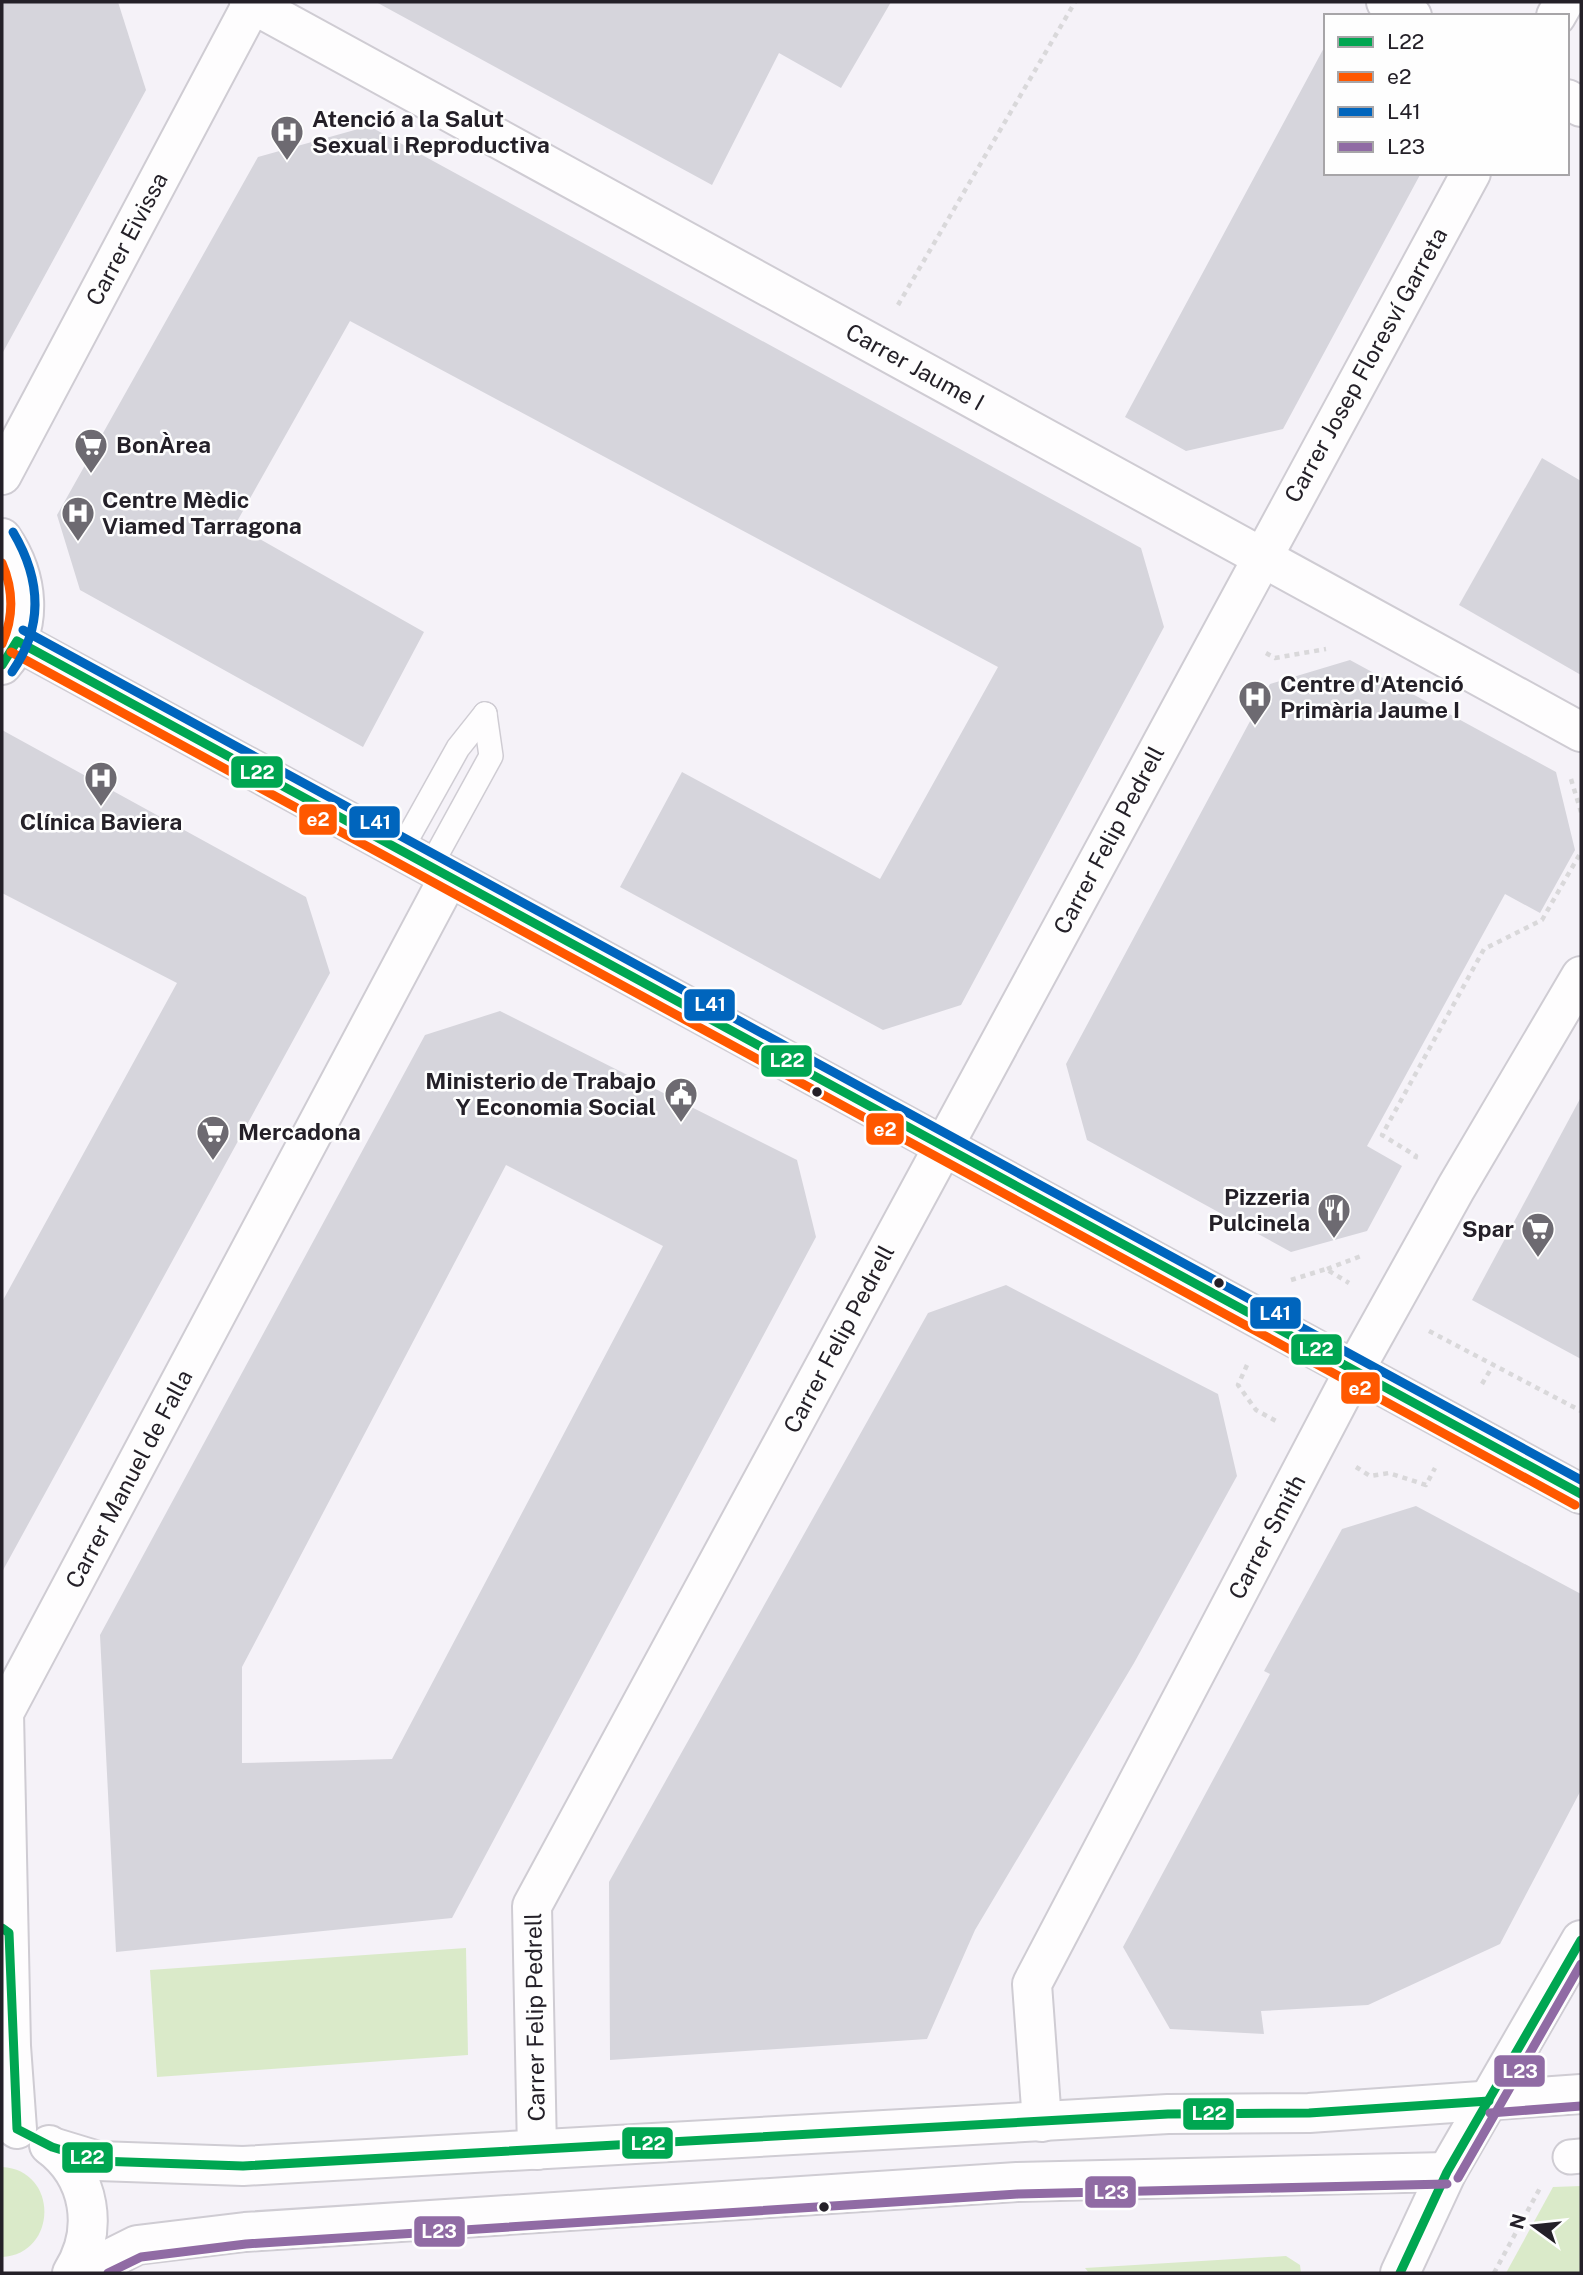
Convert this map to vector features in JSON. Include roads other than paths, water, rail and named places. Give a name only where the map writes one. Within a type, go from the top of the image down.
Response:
[{"type":"street","name":"Carrer Jaume I","points":[[251,2],[1581,732]]},
{"type":"street","name":"Carrer Eivissa","points":[[2,475],[251,2]]},
{"type":"street","points":[[1386,2],[1408,14]]},
{"type":"street","name":"Carrer Josep Floresví Garreta","points":[[1262,558],[1470,175]]},
{"type":"street","points":[[2,538],[16,559],[24,586],[25,614],[9,653],[427,865],[1581,1494]]},
{"type":"street","name":"Carrer Felip Pedrell","points":[[537,2150],[531,1906],[1262,558]]},
{"type":"street","name":"Carrer Manuel de Falla","points":[[9,2128],[5,1931],[5,1713],[427,865]]},
{"type":"street","name":"Carrer Smith","points":[[1042,2122],[1032,1984],[1354,1371],[1456,1188],[1581,976]]},
{"type":"street","points":[[1400,2273],[1447,2172],[1581,1940]]},
{"type":"street","points":[[9,2128],[52,2147],[98,2161],[243,2166],[1168,2114],[1309,2113],[1581,2094]]},
{"type":"street","points":[[52,2147],[75,2172],[89,2213],[87,2239],[72,2273]]},
{"type":"street","points":[[81,2273],[137,2245],[245,2232],[1017,2182],[1447,2172]]},
{"type":"lane","points":[[485,714],[491,756],[427,865],[458,748],[485,714]]},
{"type":"place","name":"Atenció a la Salut Sexual i Reproductiva","points":[[287,162]]},
{"type":"place","name":"BonÀrea","points":[[91,475]]},
{"type":"place","name":"Centre Mèdic Viamed Tarragona","points":[[78,543]]},
{"type":"place","name":"Centre d'Atenció Primària Jaume I","points":[[1255,727]]},
{"type":"place","name":"Clínica Baviera","points":[[101,808]]},
{"type":"place","name":"Ministerio de Trabajo Y Economia Social","points":[[681,1124]]},
{"type":"place","name":"Mercadona","points":[[213,1162]]},
{"type":"place","name":"Pizzeria Pulcinela","points":[[1334,1240]]},
{"type":"place","name":"Spar","points":[[1538,1259]]}]
